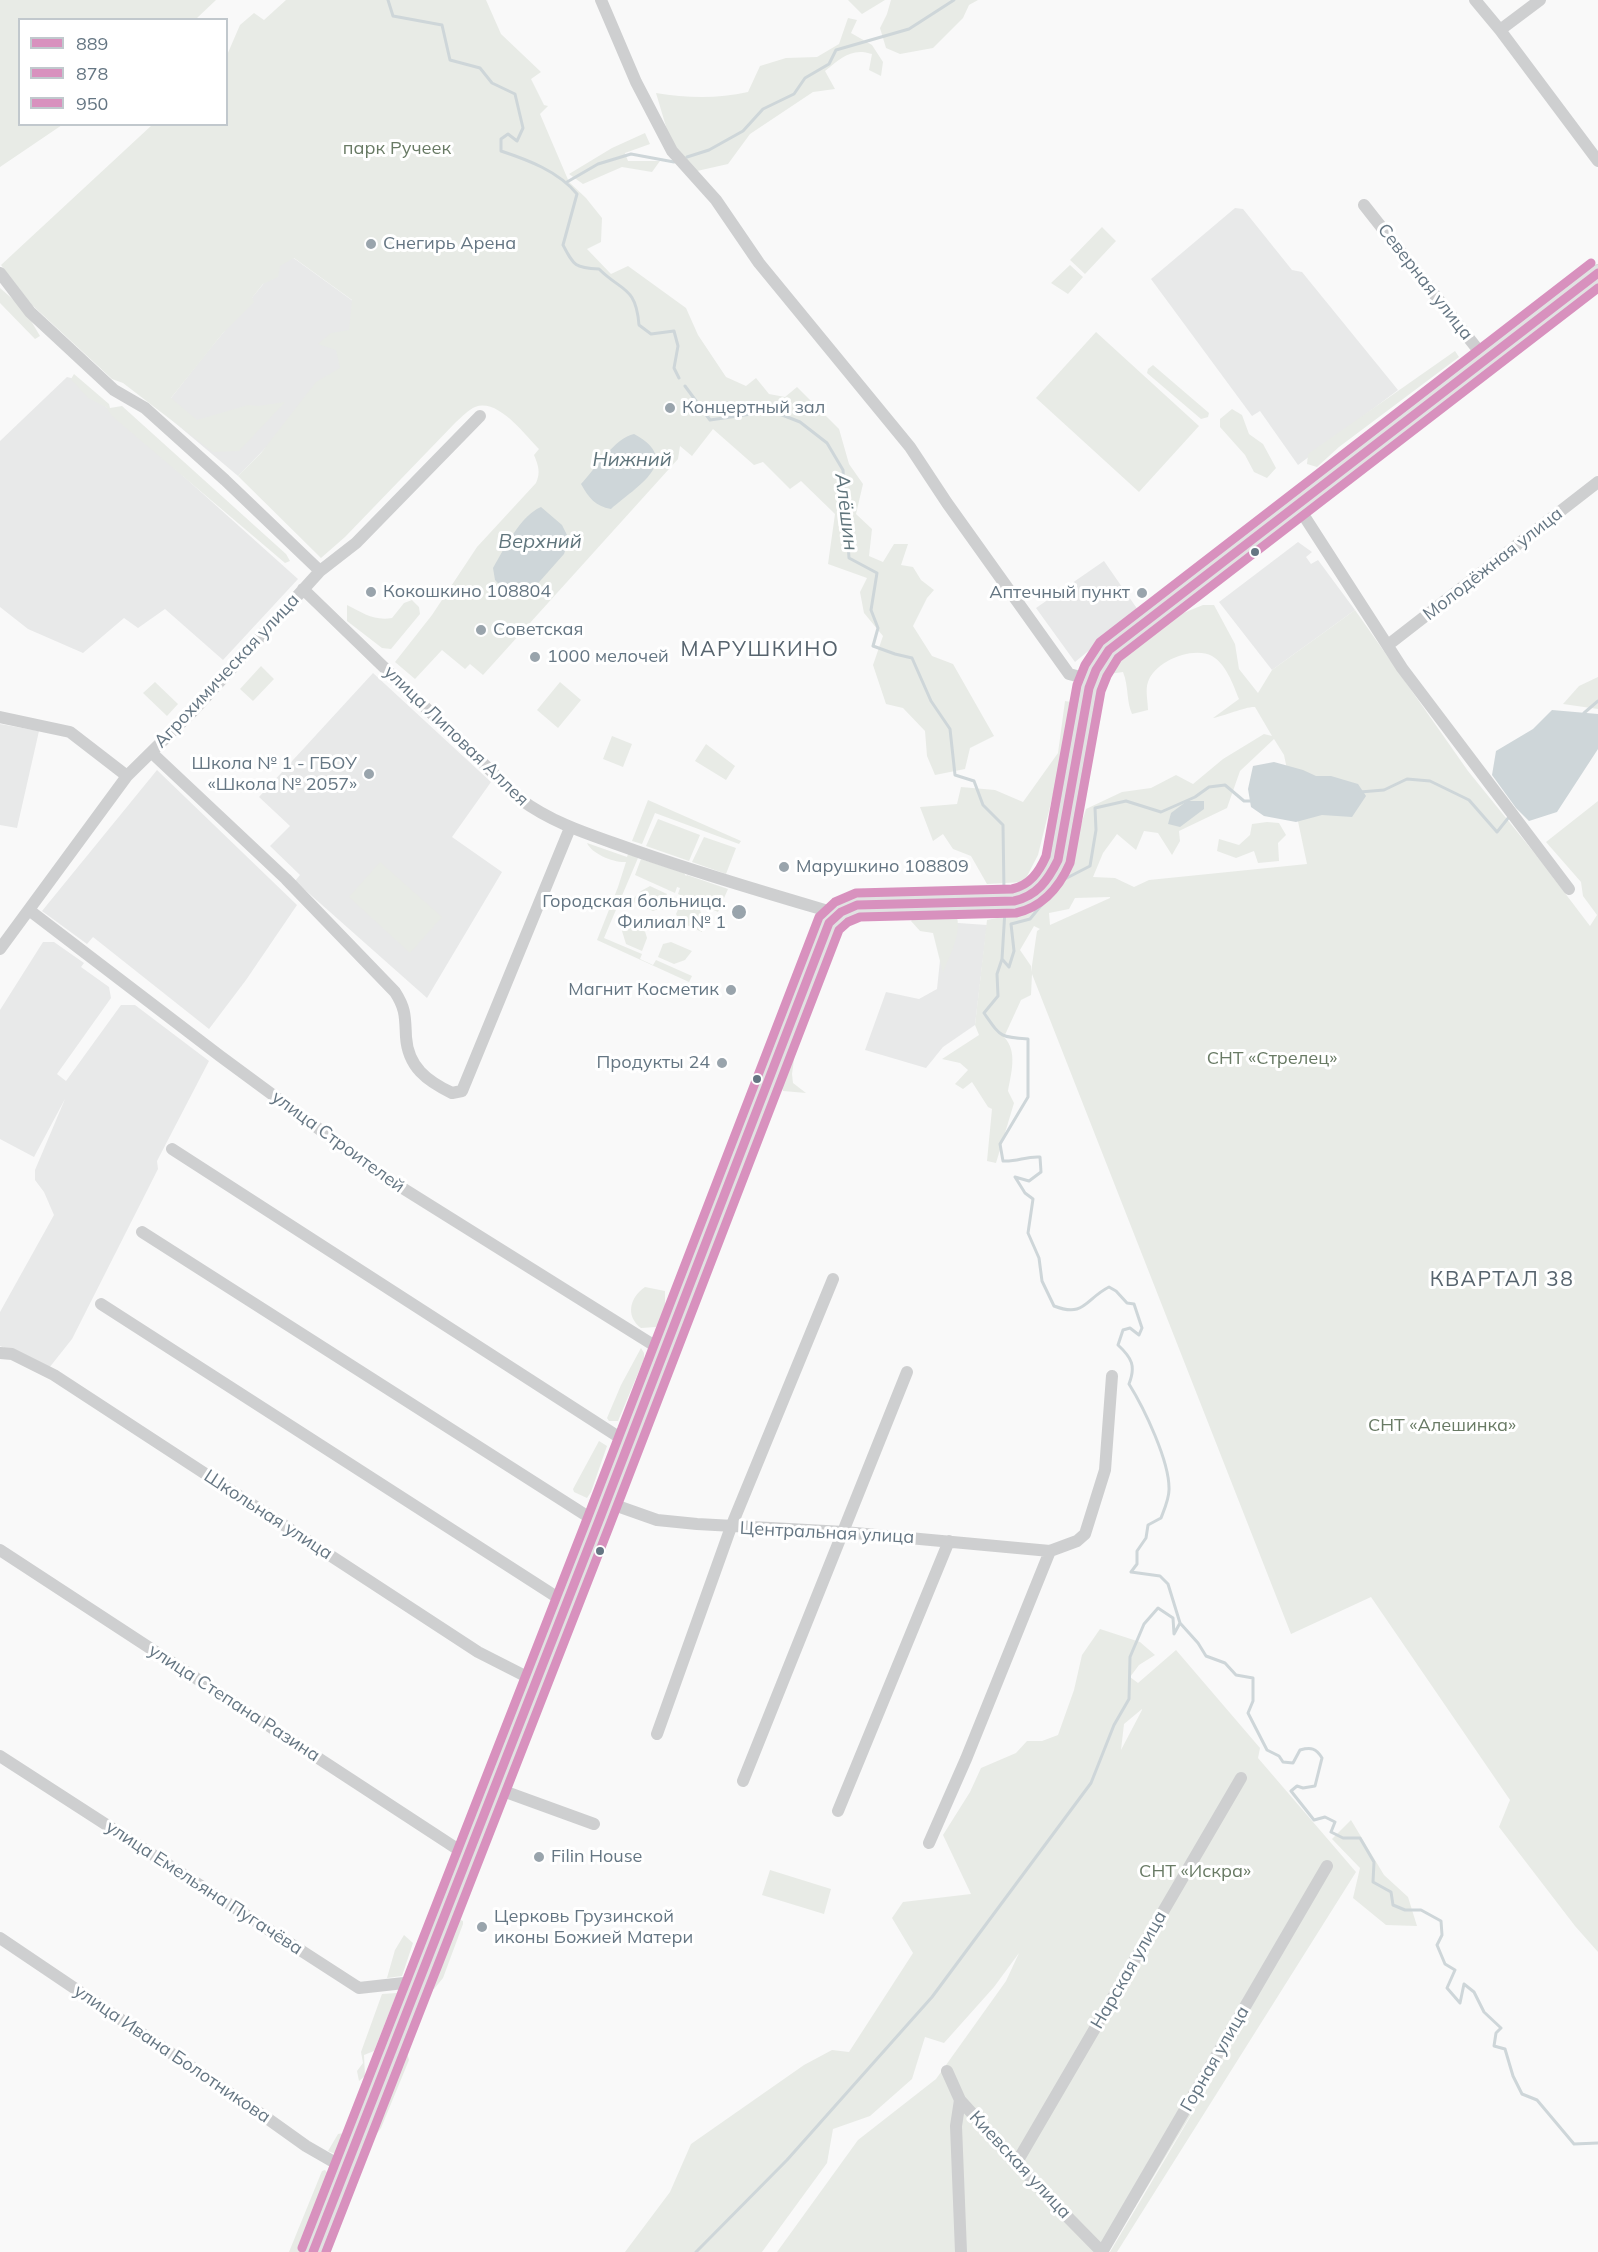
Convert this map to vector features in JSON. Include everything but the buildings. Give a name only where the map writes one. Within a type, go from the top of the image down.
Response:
[{"type":"street","points":[[601,0],[636,82],[672,151],[716,200],[759,263],[910,447],[947,503],[1069,674],[1092,680]]},
{"type":"street","points":[[1475,0],[1598,161]]},
{"type":"street","points":[[1500,30],[1540,0]]},
{"type":"street","name":"Северная улица","points":[[1364,205],[1486,360]]},
{"type":"street","points":[[0,273],[30,312],[114,390],[145,408],[225,480],[320,571]]},
{"type":"street","points":[[314,2252],[598,1523],[826,927],[836,915],[851,907],[867,904],[991,902],[1022,899],[1043,884],[1058,860],[1092,680],[1100,663],[1113,646],[1598,273]]},
{"type":"street","name":"Агрохимическая улица","points":[[0,949],[127,776],[194,710],[320,571],[356,543],[480,416]]},
{"type":"street","name":"Молодёжная улица","points":[[1388,645],[1598,482]]},
{"type":"street","points":[[1297,505],[1402,668],[1569,889]]},
{"type":"street","name":"улица Липовая Аллея","points":[[303,589],[520,799],[544,816],[570,828],[692,870],[836,915]]},
{"type":"street","points":[[0,717],[70,732],[127,776]]},
{"type":"street","points":[[152,753],[286,879],[395,992],[406,1013],[406,1038],[411,1061],[422,1074],[457,1094],[462,1091],[570,828]]},
{"type":"street","name":"улица Строителей","points":[[29,910],[220,1056],[380,1174],[663,1351]]},
{"type":"street","points":[[172,1149],[628,1443]]},
{"type":"street","points":[[142,1232],[598,1523]]},
{"type":"street","points":[[657,1734],[731,1527],[833,1279]]},
{"type":"street","points":[[101,1304],[566,1603]]},
{"type":"street","name":"Школьная улица","points":[[0,1353],[12,1354],[54,1375],[478,1652],[535,1681]]},
{"type":"street","points":[[743,1781],[907,1372]]},
{"type":"street","points":[[929,1843],[966,1759],[1050,1551],[1077,1541],[1085,1534],[1105,1470],[1112,1376]]},
{"type":"street","name":"Центральная улица","points":[[606,1502],[657,1520],[731,1527],[844,1532],[1050,1551]]},
{"type":"street","points":[[838,1811],[949,1541]]},
{"type":"street","name":"улица Степана Разина","points":[[0,1551],[468,1856]]},
{"type":"street","name":"улица Емельяна Пугачёва","points":[[0,1756],[359,1988],[404,1983],[417,1987]]},
{"type":"street","name":"Нарская улица","points":[[1017,2162],[1241,1778]]},
{"type":"street","points":[[495,1788],[594,1824]]},
{"type":"street","name":"Горная улица","points":[[1102,2252],[1327,1866]]},
{"type":"street","name":"улица Ивана Болотникова","points":[[0,1938],[306,2146],[346,2169]]},
{"type":"street","name":"Киевская улица","points":[[947,2071],[960,2100],[1102,2252]]},
{"type":"street","points":[[960,2100],[956,2126],[961,2252]]},
{"type":"shaded area","points":[[1235,208],[1243,209],[1292,270],[1302,272],[1398,390],[1298,465],[1260,411],[1252,416],[1151,279]]},
{"type":"shaded area","points":[[288,254],[386,325],[238,476],[161,411]]},
{"type":"shaded area","points":[[67,377],[75,379],[298,579],[223,660],[165,609],[138,628],[124,618],[83,653],[28,629],[0,607],[0,441]]},
{"type":"shaded area","points":[[1298,542],[1312,552],[1306,557],[1311,564],[1318,560],[1355,610],[1272,670],[1219,602]]},
{"type":"shaded area","points":[[1104,561],[1138,610],[1075,662],[1036,608]]},
{"type":"shaded area","points":[[373,673],[491,782],[452,837],[502,872],[427,998],[295,881],[300,875],[270,846],[290,826],[259,797]]},
{"type":"shaded area","points":[[0,724],[39,731],[17,828],[0,825]]},
{"type":"shaded area","points":[[157,770],[297,905],[246,980],[209,1029],[93,937],[87,944],[42,911]]},
{"type":"shaded area","points":[[944,922],[987,925],[975,1025],[943,1047],[926,1068],[865,1050],[886,992],[919,999],[937,989]]},
{"type":"shaded area","points":[[43,942],[54,942],[84,963],[81,967],[109,987],[111,998],[57,1074],[66,1081],[121,1005],[135,1005],[209,1061],[157,1161],[158,1169],[72,1339],[49,1368],[0,1346],[0,1312],[54,1215],[44,1192],[35,1180],[35,1170],[65,1099],[34,1157],[0,1139],[0,1010]]},
{"type":"green space","points":[[0,0],[216,0],[197,18],[18,18],[18,126],[61,126],[0,167]]},
{"type":"green space","name":"парк Ручеек","points":[[286,0],[486,0],[501,34],[541,72],[531,79],[544,105],[548,106],[540,114],[569,182],[602,218],[601,242],[587,249],[611,274],[628,266],[686,308],[698,335],[726,377],[746,386],[756,378],[769,394],[785,397],[797,387],[839,429],[849,464],[863,484],[856,514],[872,529],[869,556],[883,562],[894,544],[908,544],[901,565],[913,567],[921,580],[934,590],[927,598],[913,626],[932,656],[953,664],[994,736],[970,748],[965,769],[935,775],[927,756],[925,731],[903,708],[886,704],[873,665],[883,636],[864,613],[860,592],[867,578],[828,564],[835,514],[801,481],[790,489],[763,462],[754,465],[713,429],[692,456],[680,446],[678,459],[483,675],[470,664],[465,669],[442,650],[415,679],[395,662],[432,615],[477,547],[538,479],[538,465],[534,455],[539,449],[510,419],[493,408],[484,406],[470,410],[345,537],[321,558],[238,476],[261,453],[316,382],[340,368],[336,350],[318,344],[331,333],[349,330],[352,300],[294,258],[280,266],[278,277],[263,284],[252,298],[254,302],[223,333],[171,398],[197,420],[248,405],[258,406],[285,402],[239,451],[213,452],[123,383],[112,379],[32,305],[1,265],[151,126],[228,126],[228,53],[240,25],[254,13],[264,20]]},
{"type":"green space","points":[[848,0],[885,0],[862,14]]},
{"type":"green space","points":[[891,0],[978,0],[969,5],[963,18],[933,48],[900,54],[886,48],[880,28]]},
{"type":"green space","points":[[848,18],[857,20],[851,33],[872,45],[883,62],[881,76],[869,70],[872,54],[858,52],[846,55],[825,71],[835,89],[813,92],[750,134],[728,164],[697,171],[675,146],[667,130],[656,93],[702,97],[748,92],[760,66],[786,58],[817,57],[839,44]]},
{"type":"green space","points":[[645,133],[650,144],[625,153],[628,161],[660,161],[652,172],[622,167],[583,184],[569,174],[612,148]]},
{"type":"green space","points":[[1102,227],[1116,241],[1085,274],[1070,260]]},
{"type":"green space","points":[[1070,265],[1083,277],[1068,294],[1051,283]]},
{"type":"green space","points":[[0,288],[24,309],[40,336],[35,339],[0,303]]},
{"type":"green space","points":[[1096,332],[1199,426],[1139,492],[1036,398]]},
{"type":"green space","points":[[1455,351],[1459,357],[1339,447],[1317,467],[1307,464],[1308,454]]},
{"type":"green space","points":[[1153,365],[1209,413],[1208,417],[1201,419],[1147,373]]},
{"type":"green space","points":[[74,374],[109,404],[110,408],[122,406],[286,554],[290,561],[285,563],[112,416],[106,407],[88,398],[71,379]]},
{"type":"green space","points":[[1232,409],[1242,415],[1249,434],[1263,444],[1276,468],[1267,478],[1254,472],[1245,455],[1220,427],[1220,419]]},
{"type":"green space","points":[[412,600],[419,607],[420,614],[391,649],[382,648],[347,621],[347,605],[369,616],[386,619],[392,618],[404,603]]},
{"type":"green space","points":[[1203,605],[1214,605],[1235,644],[1239,669],[1258,693],[1272,670],[1355,610],[1468,771],[1590,926],[1597,915],[1583,896],[1581,882],[1546,842],[1598,801],[1598,1952],[1575,1926],[1499,1827],[1510,1800],[1371,1597],[1291,1634],[1032,974],[1031,995],[1021,1000],[1004,1037],[1011,1049],[1012,1070],[1008,1091],[1014,1103],[996,1163],[987,1161],[992,1109],[988,1107],[972,1082],[963,1089],[955,1084],[968,1070],[960,1063],[942,1059],[979,1035],[975,1025],[987,920],[1031,911],[1068,866],[1086,809],[1122,792],[1151,788],[1176,775],[1193,784],[1223,759],[1264,734],[1272,736],[1255,707],[1213,718],[1239,699],[1221,664],[1212,656],[1204,653],[1176,657],[1152,674],[1147,685],[1148,710],[1132,714],[1123,672],[1109,674],[1105,692],[1097,692],[1104,676],[1118,656],[1166,620]],"holes":[[[1274,739],[1284,755],[1307,864],[1149,880],[1134,887],[1115,878],[1093,877],[1103,853],[1117,834],[1136,850],[1144,831],[1158,833],[1172,855],[1180,841],[1179,831],[1227,808],[1240,771]],[[1110,897],[1050,925],[1049,913],[1069,909],[1075,898]],[[1034,926],[1040,929],[1037,931],[1031,972],[1031,966],[1020,950]]]},
{"type":"green space","points":[[261,666],[274,679],[253,701],[240,689]]},
{"type":"green space","points":[[1598,677],[1598,709],[1563,704],[1579,686]]},
{"type":"green space","points":[[155,682],[178,704],[167,716],[143,693]]},
{"type":"green space","points":[[560,682],[581,700],[558,728],[537,710]]},
{"type":"green space","points":[[1065,701],[1071,702],[1067,738],[1038,855],[1024,882],[987,884],[971,856],[953,849],[943,834],[933,841],[920,807],[957,804],[961,787],[995,790],[1023,802],[1058,753]]},
{"type":"green space","points":[[612,736],[632,744],[623,767],[603,759]]},
{"type":"green space","points":[[706,744],[735,766],[726,780],[695,761]]},
{"type":"green space","points":[[648,800],[741,841],[739,844],[655,813],[642,844],[632,841]]},
{"type":"green space","points":[[658,819],[700,835],[689,861],[646,846]]},
{"type":"green space","points":[[1279,823],[1286,835],[1278,843],[1279,861],[1258,863],[1254,851],[1236,858],[1217,851],[1219,839],[1239,845],[1250,835],[1252,824]]},
{"type":"green space","points":[[704,837],[736,848],[726,874],[692,862]]},
{"type":"green space","points":[[587,843],[627,857],[628,854],[638,858],[604,938],[642,954],[640,959],[653,965],[656,960],[692,976],[689,982],[597,940],[626,862],[604,857]]},
{"type":"green space","points":[[641,859],[728,889],[718,912],[678,894],[680,888],[677,887],[675,893],[635,875]]},
{"type":"green space","points":[[380,862],[442,917],[410,953],[349,897]]},
{"type":"green space","points":[[650,886],[667,894],[661,908],[653,911],[631,901]]},
{"type":"green space","points":[[682,900],[699,907],[703,919],[702,932],[680,922],[676,914]]},
{"type":"green space","points":[[934,911],[956,914],[958,921],[957,937],[943,973],[933,933],[920,931],[911,921],[918,913]]},
{"type":"green space","points":[[623,919],[644,928],[647,938],[642,951],[626,944],[622,931]]},
{"type":"green space","points":[[671,942],[692,951],[685,960],[674,964],[658,957],[663,944]]},
{"type":"green space","points":[[786,1059],[794,1059],[793,1083],[806,1093],[783,1091],[779,1078]]},
{"type":"green space","points":[[645,1287],[665,1291],[665,1312],[656,1327],[641,1328],[631,1312],[633,1301]]},
{"type":"green space","points":[[641,1348],[644,1359],[618,1421],[609,1421],[607,1418],[621,1385]]},
{"type":"green space","points":[[599,1441],[607,1446],[587,1498],[574,1492],[573,1489]]},
{"type":"green space","name":"СНТ «Искра»","points":[[1100,1629],[1140,1642],[1155,1655],[1139,1665],[1130,1677],[1138,1683],[1176,1650],[1260,1748],[1258,1758],[1356,1872],[1117,2252],[1110,2252],[1237,2038],[1108,2252],[777,2252],[858,2140],[936,2079],[1006,1981],[1019,1953],[994,1987],[944,2043],[925,2037],[912,2079],[870,2116],[833,2129],[827,2163],[762,2252],[625,2252],[670,2192],[691,2144],[804,2065],[832,2050],[849,2052],[913,1953],[892,1918],[903,1902],[971,1894],[943,1835],[970,1792],[981,1768],[1016,1753],[1027,1741],[1042,1741],[1058,1735],[1074,1690],[1082,1655]],"holes":[[[1142,1710],[1121,1750],[1124,1724]]]},
{"type":"green space","points":[[1351,1820],[1384,1875],[1408,1897],[1417,1926],[1386,1925],[1353,1898],[1360,1868],[1332,1839]]},
{"type":"green space","points":[[770,1870],[831,1889],[824,1914],[762,1895]]},
{"type":"green space","points":[[458,1919],[463,1921],[463,1924],[443,1978],[434,1989],[428,1989],[451,1932]]},
{"type":"green space","points":[[404,1935],[413,1943],[402,1976],[387,1978],[395,1950]]},
{"type":"green space","points":[[397,1993],[374,2051],[364,2055],[365,2076],[359,2081],[357,2071],[363,2063],[361,2052],[382,1994]]},
{"type":"green space","points":[[407,2053],[409,2060],[376,2135],[374,2130],[390,2083],[403,2055]]},
{"type":"green space","points":[[348,2132],[340,2156],[328,2151],[338,2134]]},
{"type":"green space","points":[[325,2170],[331,2177],[301,2252],[289,2252],[322,2171]]},
{"type":"water","name":"Нижний","points":[[634,434],[648,444],[655,454],[656,464],[643,482],[611,509],[601,506],[590,497],[581,484],[613,447],[627,436]]},
{"type":"water","name":"Верхний","points":[[541,507],[562,525],[569,539],[564,554],[525,598],[511,597],[495,580],[493,568],[520,525]]},
{"type":"water","points":[[1552,710],[1598,714],[1598,749],[1557,812],[1529,821],[1516,808],[1492,775],[1496,751],[1533,729]]},
{"type":"water","points":[[1274,762],[1316,776],[1331,776],[1358,784],[1366,796],[1352,817],[1322,815],[1296,822],[1264,816],[1251,807],[1248,789],[1253,766]]},
{"type":"water","points":[[1187,801],[1204,801],[1204,809],[1180,827],[1168,824],[1171,813]]},
{"type":"waterway","name":"Алёшин","points":[[388,0],[393,16],[442,25],[450,60],[480,68],[492,83],[515,94],[523,128],[517,141],[508,134],[501,139],[501,151],[532,162],[552,173],[577,194],[563,245],[573,262],[580,267],[599,269],[631,296],[635,303],[639,325],[651,334],[674,331],[678,346],[674,368],[679,378]]},
{"type":"waterway","points":[[687,157],[709,150],[743,131],[763,109],[794,94],[805,78],[829,64],[836,50],[909,29],[954,0]]},
{"type":"waterway","points":[[567,182],[598,164],[631,154],[674,162]]},
{"type":"waterway","name":"Алёшин","points":[[685,386],[710,420],[772,411],[800,422],[827,443],[843,470],[849,558],[877,573],[871,610],[878,628],[873,646],[912,658],[931,701],[950,729],[955,775],[974,781],[983,805],[1003,825],[1004,891]]},
{"type":"waterway","points":[[1584,713],[1598,701]]},
{"type":"waterway","points":[[1360,792],[1384,790],[1407,779],[1430,781],[1469,800],[1497,832],[1509,817]]},
{"type":"waterway","points":[[1002,959],[1009,967],[1014,951],[1011,924],[1030,919],[1061,881],[1090,866],[1096,830],[1095,808],[1126,801],[1161,812],[1195,797],[1209,787],[1225,785],[1244,801],[1252,801]]},
{"type":"waterway","points":[[1005,910],[1002,959],[997,974],[998,996],[984,1013],[1002,1034],[1028,1039],[1028,1097],[1000,1144],[1003,1161],[1040,1157],[1041,1172],[1029,1181],[1015,1177],[1025,1193],[1033,1199],[1028,1233],[1039,1258],[1042,1281],[1054,1306],[1072,1310],[1084,1306],[1109,1287],[1127,1303],[1134,1304],[1142,1328],[1139,1335],[1130,1328],[1123,1330],[1118,1345],[1127,1354],[1131,1363],[1132,1372],[1129,1384],[1149,1421],[1161,1450],[1169,1490],[1161,1518],[1148,1525],[1146,1538],[1137,1551],[1137,1564],[1131,1572],[1160,1576],[1168,1584],[1180,1623],[1206,1656],[1225,1663],[1236,1675],[1253,1678],[1253,1701],[1248,1713],[1267,1750],[1279,1756],[1283,1762],[1293,1763],[1300,1750],[1313,1749],[1320,1755],[1322,1758],[1315,1786],[1303,1788],[1297,1786],[1291,1791],[1314,1820],[1325,1817],[1335,1822],[1331,1832],[1343,1838],[1360,1838],[1374,1862],[1373,1882],[1391,1892],[1393,1905],[1405,1910],[1421,1910],[1441,1921],[1442,1935],[1437,1945],[1445,1964],[1455,1970],[1447,1988],[1460,2003],[1464,1984],[1474,1992],[1484,2012],[1501,2028],[1496,2033],[1494,2046],[1505,2049],[1513,2076],[1522,2094],[1537,2100],[1574,2144],[1598,2143]]},
{"type":"waterway","points":[[696,2252],[787,2160],[932,1997],[1091,1783],[1114,1725],[1129,1699],[1130,1657],[1144,1624],[1158,1608],[1173,1618],[1174,1634],[1180,1623]]},
{"type":"transit line","name":"950","points":[[302,2248],[819,917],[835,902],[856,893],[1012,889],[1029,881],[1046,856],[1077,685],[1085,665],[1100,642],[1591,263]]},
{"type":"transit line","name":"889","points":[[313,2252],[598,1523],[829,923],[841,912],[857,905],[1014,901],[1022,899],[1041,886],[1058,860],[1089,688],[1096,670],[1109,650],[1598,273]]},
{"type":"transit line","name":"878","points":[[326,2252],[839,930],[848,922],[860,917],[1016,913],[1042,901],[1061,881],[1070,863],[1101,691],[1118,658],[1598,288]]},
{"type":"place","name":"Снегирь Арена","points":[[371,244]]},
{"type":"place","name":"Концертный зал","points":[[670,408]]},
{"type":"place","name":"Кокошкино 108804","points":[[371,592]]},
{"type":"place","name":"Аптечный пункт","points":[[1142,593]]},
{"type":"place","name":"Советская","points":[[481,630]]},
{"type":"place","name":"1000 мелочей","points":[[535,657]]},
{"type":"place","name":"Школа № 1 - ГБОУ «Школа № 2057»","points":[[369,774]]},
{"type":"place","name":"Марушкино 108809","points":[[784,867]]},
{"type":"place","name":"Городская больница. Филиал № 1","points":[[739,912]]},
{"type":"place","name":"Магнит Косметик","points":[[731,990]]},
{"type":"place","name":"Продукты 24","points":[[722,1063]]},
{"type":"place","name":"Filin House","points":[[539,1857]]},
{"type":"place","name":"Церковь Грузинской иконы Божией Матери","points":[[482,1927]]},
{"type":"district","name":"МАРУШКИНО","points":[[760,650]]},
{"type":"district","name":"КВАРТАЛ 38","points":[[1502,1280]]},
{"type":"park label","name":"СНТ «Стрелец»","points":[[1272,1059]]},
{"type":"park label","name":"СНТ «Алешинка»","points":[[1442,1426]]}]
